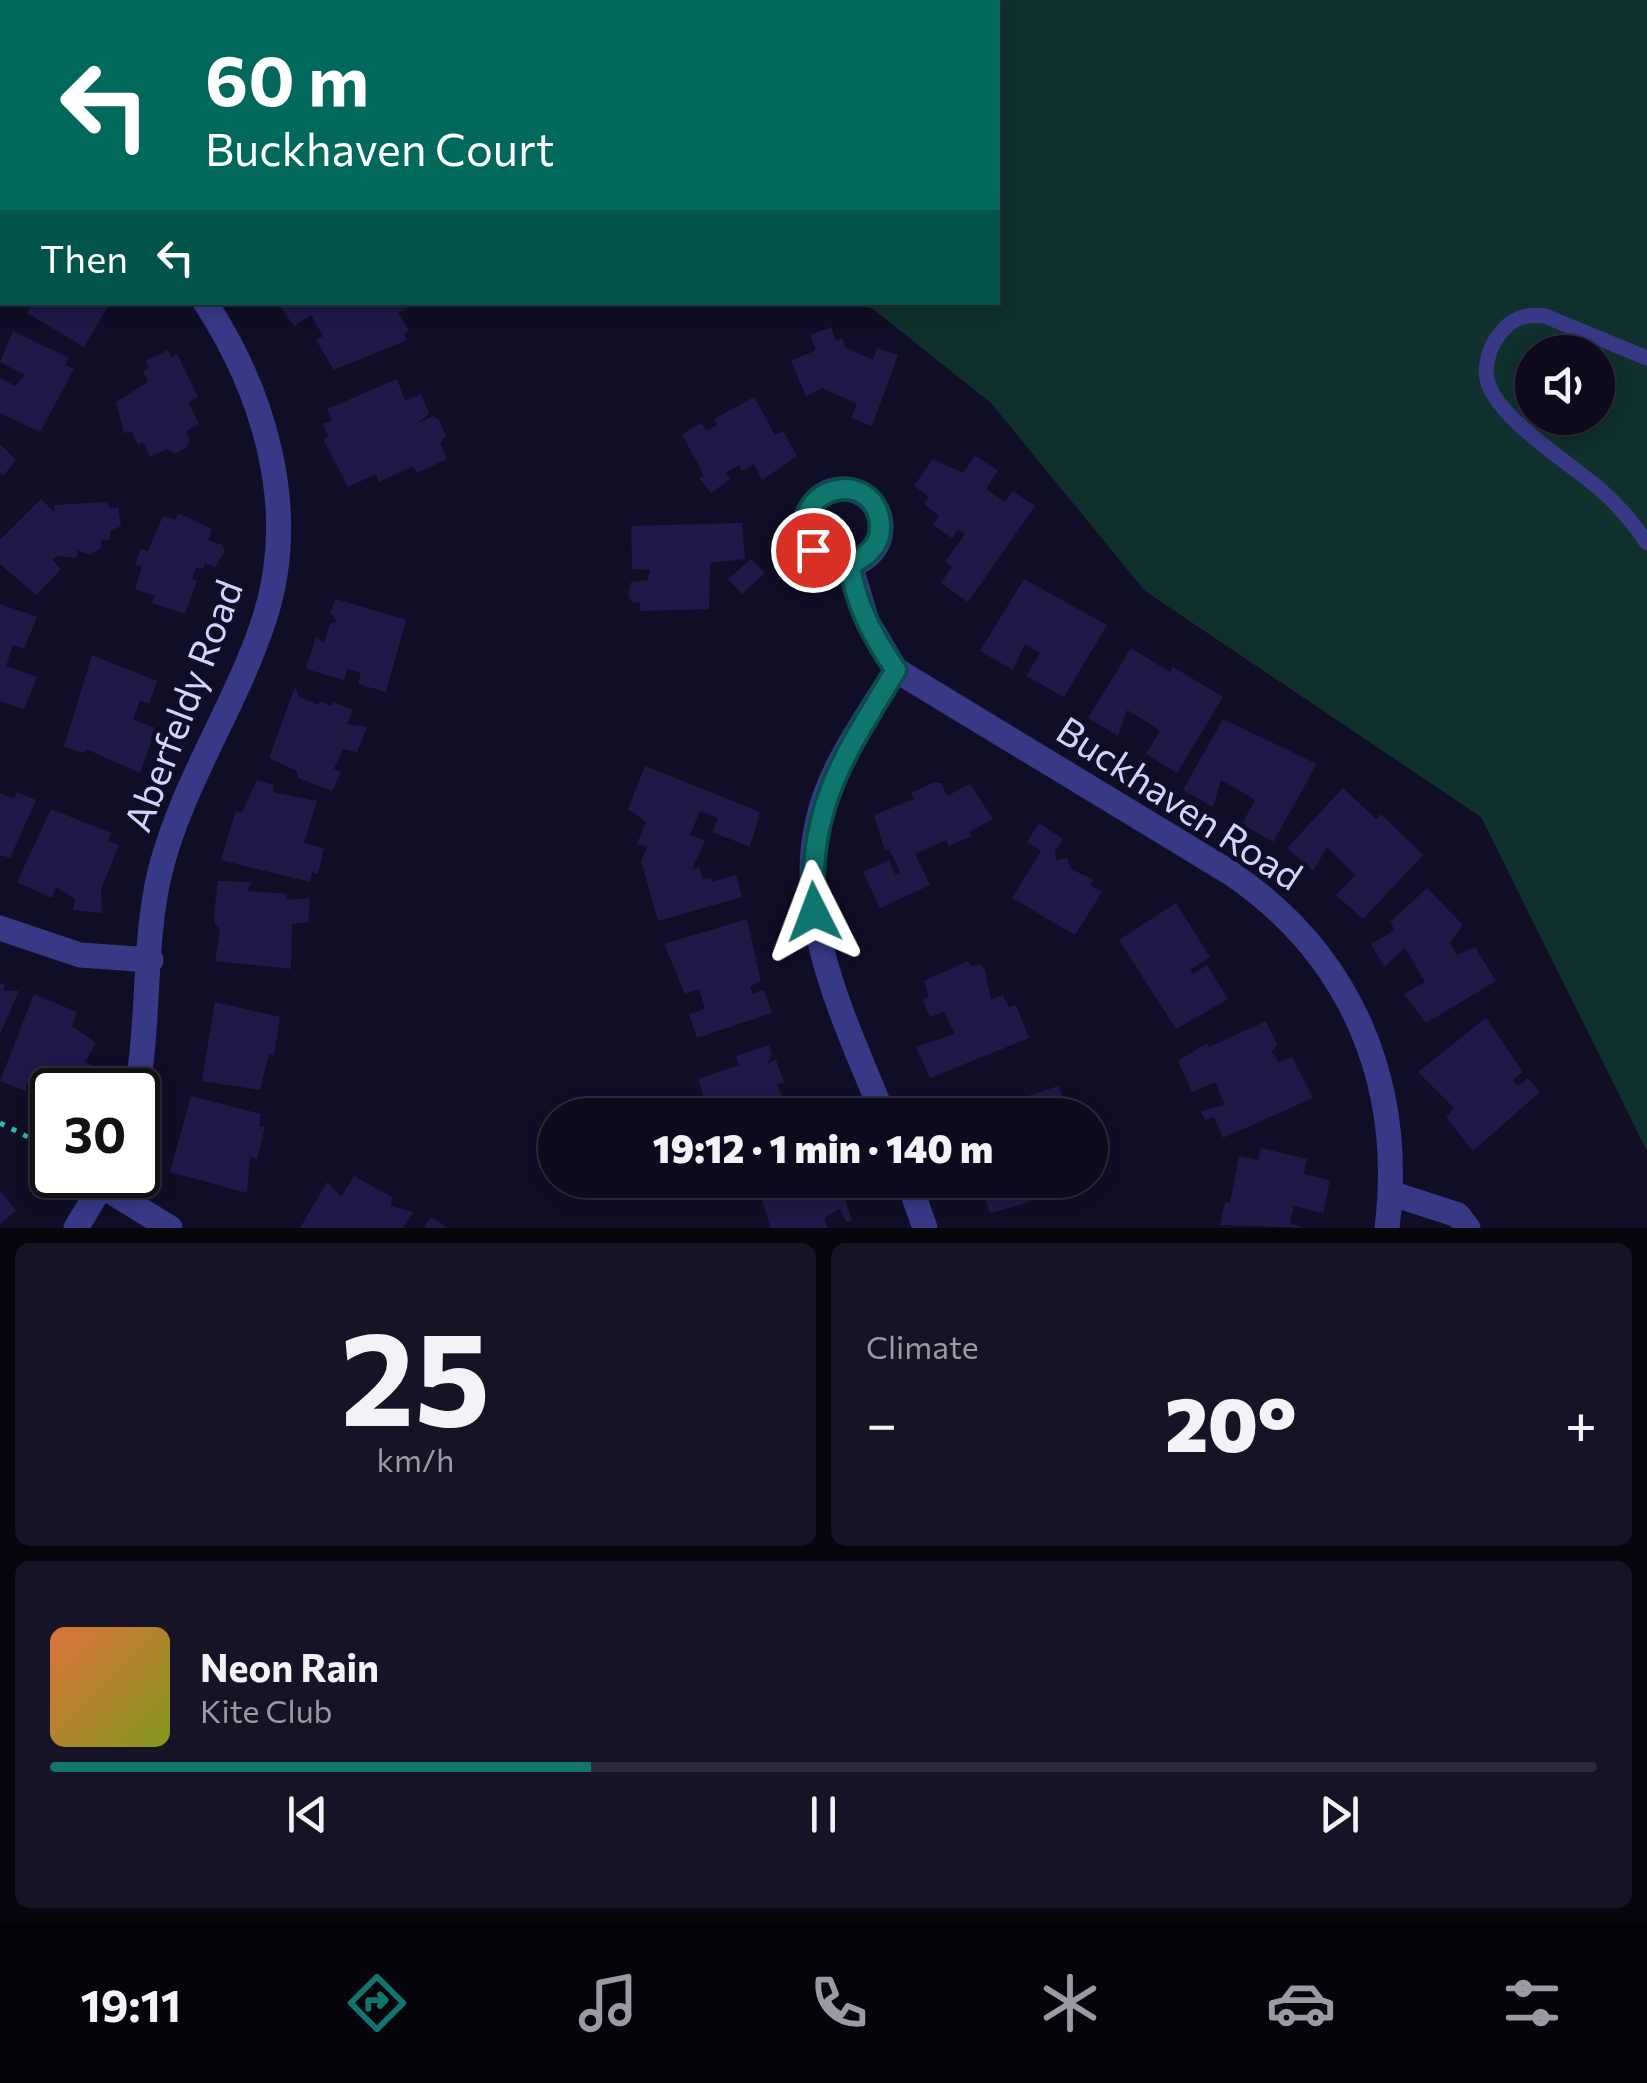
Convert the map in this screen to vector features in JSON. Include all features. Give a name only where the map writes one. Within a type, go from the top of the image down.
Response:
[{"type":"street","name":"Aberfeldy Road","points":[[141,1068],[154,907],[175,826],[264,619],[275,571],[274,476],[264,425],[249,379],[207,305]]},
{"type":"street","points":[[850,565],[867,621],[896,670],[838,770],[818,817],[810,865],[824,964],[876,1098]]},
{"type":"street","name":"Buckhaven Road","points":[[896,670],[1229,872],[1272,901],[1308,937],[1345,994],[1370,1047],[1386,1102],[1390,1193],[1386,1228]]},
{"type":"street","points":[[0,928],[80,955],[151,960]]},
{"type":"street","points":[[1390,1193],[1458,1215],[1468,1228]]},
{"type":"street","points":[[76,1228],[95,1198]]},
{"type":"street","points":[[129,1198],[170,1228]]},
{"type":"street","points":[[914,1198],[925,1228]]},
{"type":"lane","points":[[1647,358],[1560,321],[1528,314],[1511,320],[1496,339],[1488,358],[1487,380],[1501,405],[1602,491],[1647,543]]},
{"type":"path","points":[[0,1123],[30,1139]]},
{"type":"green space","points":[[1000,0],[1647,0],[1647,1151],[1481,817],[1145,591],[991,403],[863,305],[1000,305]]},
{"type":"building","points":[[31,305],[108,306],[84,347],[27,313]]},
{"type":"building","points":[[279,305],[410,307],[398,313],[409,331],[404,334],[407,340],[334,370],[316,340],[323,336],[311,315],[294,326]]},
{"type":"building","points":[[831,327],[836,341],[842,338],[845,347],[873,360],[877,348],[898,355],[872,426],[851,418],[857,404],[822,388],[806,396],[791,361],[816,350],[810,335]]},
{"type":"building","points":[[13,331],[69,358],[65,365],[74,369],[40,432],[0,413],[0,378],[15,386],[25,375],[0,362]]},
{"type":"building","points":[[168,350],[171,357],[177,354],[198,397],[188,402],[199,424],[186,431],[190,440],[186,448],[175,454],[167,449],[150,457],[143,442],[138,445],[132,432],[124,433],[116,402],[148,382],[143,371],[149,368],[146,361]]},
{"type":"building","points":[[397,379],[405,401],[421,394],[429,414],[416,424],[433,416],[439,420],[446,436],[440,443],[447,459],[417,473],[413,466],[379,482],[376,474],[348,487],[323,439],[328,436],[323,424],[332,420],[327,409]]},
{"type":"building","points":[[754,397],[775,435],[783,431],[797,456],[762,480],[754,464],[742,471],[739,465],[726,472],[730,479],[711,493],[699,478],[704,476],[682,434],[702,423],[706,431],[717,425],[714,419]]},
{"type":"building","points":[[0,444],[16,460],[3,476],[0,474]]},
{"type":"building","points":[[975,456],[998,470],[986,489],[1005,502],[1013,491],[1035,506],[968,602],[941,583],[952,567],[945,562],[965,534],[958,529],[952,538],[933,525],[939,516],[924,504],[929,497],[914,486],[933,459],[963,473]]},
{"type":"building","points":[[41,499],[55,513],[54,505],[107,502],[110,508],[118,507],[121,526],[110,531],[110,540],[101,540],[101,548],[90,555],[78,550],[76,558],[57,556],[52,560],[61,569],[36,595],[0,564],[0,540]]},
{"type":"building","points":[[178,513],[212,529],[208,540],[222,545],[225,551],[215,567],[205,563],[203,569],[196,567],[192,579],[197,581],[185,614],[152,603],[155,596],[135,589],[142,567],[135,565],[141,549],[148,551],[163,516],[175,520]]},
{"type":"building","points":[[742,523],[745,559],[710,563],[709,609],[640,611],[640,603],[632,602],[628,596],[631,582],[648,580],[650,570],[632,569],[631,526]]},
{"type":"building","points":[[751,559],[765,573],[742,594],[728,579]]},
{"type":"building","points":[[1024,579],[1107,625],[1064,697],[1026,676],[1040,653],[1025,644],[1013,670],[980,651]]},
{"type":"building","points":[[336,599],[406,620],[386,692],[358,684],[361,673],[347,669],[344,680],[306,669],[316,637],[324,643],[330,624],[337,622],[330,612]]},
{"type":"building","points":[[0,604],[37,617],[24,649],[13,645],[6,666],[37,677],[24,709],[0,701]]},
{"type":"building","points":[[1131,648],[1223,697],[1177,773],[1146,754],[1160,731],[1144,720],[1127,710],[1118,736],[1088,718]]},
{"type":"building","points":[[92,655],[157,681],[149,704],[140,700],[133,720],[156,728],[140,773],[86,749],[84,753],[64,747]]},
{"type":"building","points":[[295,687],[299,697],[319,705],[320,701],[331,706],[334,702],[353,710],[347,724],[367,727],[357,752],[343,749],[334,769],[341,772],[332,791],[298,778],[297,771],[269,758]]},
{"type":"building","points":[[1223,719],[1317,764],[1273,842],[1242,824],[1255,800],[1239,790],[1221,780],[1213,807],[1183,790]]},
{"type":"building","points":[[645,766],[760,812],[750,847],[712,832],[718,818],[700,811],[690,835],[705,841],[692,869],[699,867],[703,880],[711,878],[712,882],[736,875],[742,897],[658,921],[641,861],[647,847],[637,844],[646,822],[628,809]]},
{"type":"building","points":[[257,780],[274,785],[273,792],[317,801],[304,843],[324,848],[318,874],[312,872],[310,882],[221,860],[236,810],[241,813]]},
{"type":"building","points":[[941,783],[947,796],[970,784],[993,819],[969,832],[972,836],[949,846],[946,840],[915,854],[930,885],[880,908],[863,872],[889,860],[895,874],[900,872],[889,849],[885,851],[874,815],[914,799],[911,793]]},
{"type":"building","points":[[1343,788],[1376,819],[1381,814],[1423,855],[1363,919],[1336,895],[1355,875],[1327,847],[1313,871],[1287,848]]},
{"type":"building","points":[[17,792],[36,800],[10,858],[0,855],[0,793],[14,799]]},
{"type":"building","points":[[51,809],[111,833],[108,841],[119,845],[101,889],[102,913],[73,910],[75,899],[56,887],[52,898],[17,882]]},
{"type":"building","points":[[1039,823],[1063,839],[1055,852],[1056,860],[1067,858],[1071,869],[1094,880],[1090,885],[1102,892],[1075,935],[1012,898],[1041,851],[1027,842]]},
{"type":"building","points":[[218,881],[252,882],[247,891],[287,894],[286,900],[310,898],[308,922],[292,924],[291,969],[215,961],[220,929],[215,925],[214,912]]},
{"type":"building","points":[[1427,888],[1463,925],[1450,943],[1457,955],[1475,947],[1496,981],[1426,1023],[1404,994],[1425,982],[1405,948],[1384,967],[1371,944],[1395,930],[1390,922]]},
{"type":"building","points":[[1176,903],[1210,957],[1190,970],[1193,974],[1207,965],[1228,999],[1176,1029],[1119,940]]},
{"type":"building","points":[[747,919],[761,982],[750,986],[753,994],[764,990],[772,1013],[697,1038],[689,1014],[705,1009],[699,989],[685,994],[664,944]]},
{"type":"building","points":[[968,961],[970,966],[981,964],[985,970],[991,1000],[1003,995],[1009,1007],[1016,1005],[1029,1038],[930,1078],[916,1047],[955,1034],[944,1012],[930,1017],[923,1000],[929,996],[924,981]]},
{"type":"building","points":[[0,983],[5,985],[3,991],[19,991],[0,1034]]},
{"type":"building","points":[[34,994],[77,1012],[72,1026],[96,1043],[85,1062],[91,1068],[30,1068],[26,1091],[0,1081]]},
{"type":"building","points":[[215,1002],[280,1017],[274,1055],[269,1054],[260,1090],[202,1081]]},
{"type":"building","points":[[1486,1018],[1523,1072],[1513,1080],[1518,1086],[1528,1078],[1540,1092],[1473,1151],[1446,1117],[1454,1108],[1418,1072]]},
{"type":"building","points":[[1266,1021],[1277,1045],[1270,1054],[1274,1053],[1278,1063],[1292,1057],[1313,1098],[1223,1138],[1214,1117],[1205,1120],[1201,1111],[1225,1105],[1215,1082],[1192,1092],[1178,1061],[1207,1043],[1209,1047]]},
{"type":"building","points":[[769,1045],[772,1054],[767,1064],[776,1060],[784,1082],[777,1085],[783,1098],[704,1098],[698,1079],[739,1065],[736,1056]]},
{"type":"building","points":[[1058,1086],[1063,1098],[1022,1098]]},
{"type":"building","points":[[191,1096],[261,1114],[259,1126],[265,1127],[257,1159],[250,1157],[247,1193],[170,1172]]},
{"type":"building","points":[[1261,1148],[1307,1159],[1304,1174],[1330,1180],[1323,1213],[1294,1206],[1290,1223],[1304,1228],[1220,1225],[1225,1202],[1230,1203],[1239,1156],[1258,1160]]},
{"type":"building","points":[[354,1176],[392,1197],[391,1206],[413,1212],[403,1228],[300,1228],[327,1182],[341,1197]]},
{"type":"building","points":[[0,1190],[16,1211],[0,1224]]},
{"type":"building","points":[[761,1198],[844,1198],[852,1220],[846,1222],[840,1209],[824,1218],[828,1228],[771,1228]]},
{"type":"building","points":[[985,1198],[1029,1198],[1030,1202],[990,1213]]},
{"type":"building","points":[[430,1218],[434,1219],[448,1228],[424,1228]]},
{"type":"route","points":[[813,550],[807,538],[806,519],[815,500],[829,491],[846,488],[872,502],[879,513],[879,538],[866,557],[850,565],[852,579],[867,621],[896,670],[838,770],[818,817],[810,865],[814,912]]}]
